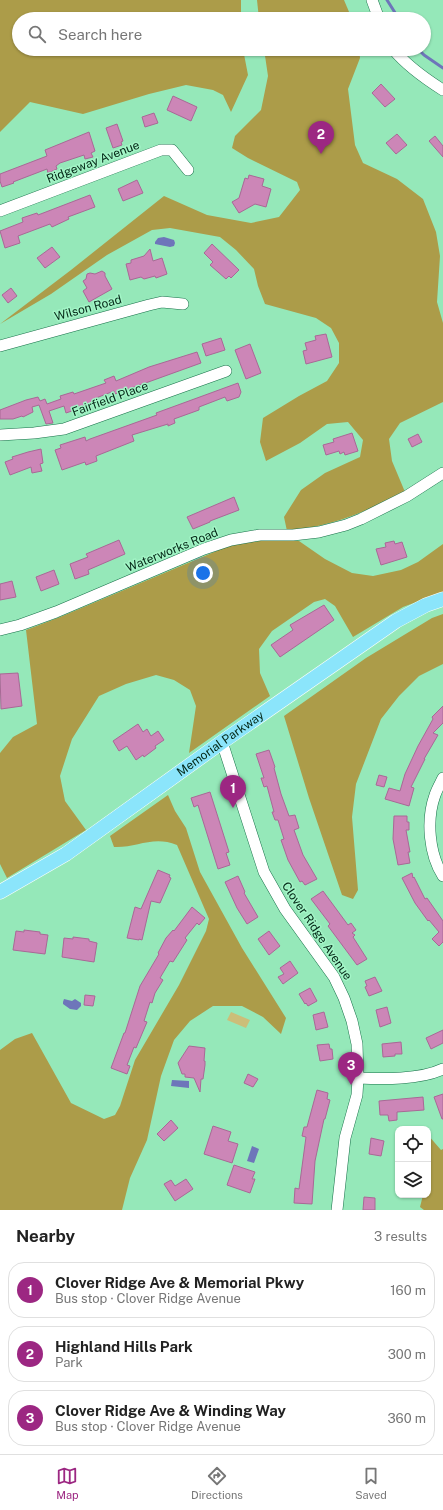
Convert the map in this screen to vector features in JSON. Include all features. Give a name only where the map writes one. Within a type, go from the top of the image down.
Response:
[{"type":"main road","name":"Memorial Parkway","points":[[0,892],[66,854],[222,742],[396,621],[426,605],[443,599]]},
{"type":"street","points":[[372,0],[376,12]]},
{"type":"street","points":[[398,56],[416,72],[443,90]]},
{"type":"street","name":"Ridgeway Avenue","points":[[0,211],[161,150],[172,150],[188,170]]},
{"type":"street","name":"Wilson Road","points":[[0,346],[162,302],[183,304]]},
{"type":"street","name":"Fairfield Place","points":[[0,434],[51,432],[64,429],[226,371]]},
{"type":"street","name":"Waterworks Road","points":[[0,630],[20,625],[56,612],[204,549],[231,540],[260,535],[293,535],[313,533],[346,525],[407,496],[443,472]]},
{"type":"street","name":"Clover Ridge Avenue","points":[[222,742],[264,872],[285,909],[334,977],[344,998],[352,1021],[357,1044],[358,1078],[356,1095],[345,1138],[337,1210]]},
{"type":"street","points":[[443,778],[435,794],[432,805],[431,842],[434,857],[443,876]]},
{"type":"street","points":[[358,1078],[375,1079],[410,1076],[428,1074],[443,1069]]},
{"type":"shaded area","points":[[0,0],[241,0],[241,12],[12,12],[12,56],[244,56],[248,75],[231,112],[223,95],[213,90],[186,85],[149,94],[83,114],[30,102],[0,132]]},
{"type":"shaded area","points":[[257,0],[344,0],[349,12],[258,12]]},
{"type":"shaded area","points":[[265,56],[360,56],[348,89],[355,145],[363,163],[397,179],[423,199],[436,232],[440,256],[437,302],[443,323],[443,402],[400,423],[389,439],[392,461],[405,492],[362,512],[334,522],[304,529],[287,531],[284,517],[301,490],[325,473],[360,457],[363,440],[348,422],[327,424],[300,443],[266,461],[260,442],[263,418],[327,381],[339,363],[339,343],[331,328],[316,318],[265,304],[258,286],[254,269],[236,250],[220,237],[170,228],[152,230],[107,255],[51,294],[0,324],[164,196],[207,215],[251,223],[279,217],[300,190],[297,182],[248,158],[232,148],[235,136],[261,110],[268,76]]},
{"type":"shaded area","points":[[269,540],[299,541],[325,559],[352,573],[373,576],[401,570],[418,562],[443,544],[443,592],[403,607],[353,637],[335,606],[325,599],[314,602],[272,631],[259,649],[260,673],[270,696],[189,753],[196,706],[190,690],[174,680],[156,675],[126,684],[99,696],[72,739],[60,776],[65,801],[86,830],[7,878],[0,864],[0,753],[13,737],[37,724],[26,630],[233,544]]},
{"type":"shaded area","points":[[443,614],[443,664],[419,676],[399,696],[381,719],[356,784],[352,817],[358,890],[353,899],[342,895],[309,798],[284,716],[366,658],[432,618]]},
{"type":"shaded area","points":[[168,795],[175,811],[186,828],[200,872],[242,948],[286,1018],[281,1034],[263,1017],[242,1006],[213,1006],[190,1021],[174,1040],[161,1076],[147,1140],[130,1178],[122,1210],[0,1210],[0,1050],[15,1039],[32,1033],[71,1103],[104,1119],[115,1115],[120,1106],[135,1060],[179,985],[206,931],[209,919],[177,845],[160,841],[114,847],[110,836]]},
{"type":"shaded area","points":[[231,1012],[250,1020],[246,1028],[227,1020]]},
{"type":"shaded area","points":[[431,1138],[441,1150],[443,1149],[443,1210],[424,1210],[420,1207],[422,1198],[431,1198]]},
{"type":"water","points":[[164,237],[174,240],[174,246],[170,247],[155,244],[158,238]]},
{"type":"water","points":[[64,999],[72,1001],[75,999],[81,1003],[81,1006],[77,1010],[70,1009],[63,1004]]},
{"type":"water","points":[[172,1080],[189,1081],[189,1088],[171,1086]]},
{"type":"water","points":[[252,1146],[259,1149],[254,1163],[247,1161]]},
{"type":"building","points":[[381,84],[395,99],[385,107],[372,93]]},
{"type":"building","points":[[173,96],[197,107],[191,121],[167,110]]},
{"type":"building","points":[[154,113],[158,123],[145,127],[142,117]]},
{"type":"building","points":[[117,124],[123,141],[121,142],[122,145],[113,148],[106,128]]},
{"type":"building","points":[[89,132],[95,151],[91,153],[93,157],[85,159],[84,155],[60,163],[56,166],[57,169],[48,173],[47,169],[2,187],[0,174],[47,156],[45,150]]},
{"type":"building","points":[[397,134],[407,145],[396,154],[386,143]]},
{"type":"building","points":[[435,136],[443,146],[443,157],[429,141]]},
{"type":"building","points":[[249,175],[264,179],[262,186],[271,189],[266,207],[255,204],[239,213],[232,202],[239,198],[245,178],[248,179]]},
{"type":"building","points":[[137,180],[143,193],[123,201],[118,189]]},
{"type":"building","points":[[90,195],[95,207],[68,217],[69,219],[52,227],[50,224],[18,236],[20,243],[5,248],[0,231],[23,222],[22,218],[37,213],[38,215]]},
{"type":"building","points":[[212,244],[239,270],[231,278],[229,276],[226,279],[210,265],[213,262],[204,253]]},
{"type":"building","points":[[52,247],[60,257],[45,268],[37,258]]},
{"type":"building","points":[[150,249],[153,261],[162,258],[167,274],[156,278],[155,276],[144,279],[141,277],[130,280],[126,264],[131,263],[131,260],[144,256]]},
{"type":"building","points":[[102,271],[105,273],[105,276],[112,289],[89,302],[83,291],[87,288],[83,281],[86,279],[87,274],[95,274]]},
{"type":"building","points":[[11,288],[17,296],[8,303],[2,295]]},
{"type":"building","points":[[326,334],[332,357],[306,364],[303,351],[307,350],[305,343],[316,340],[315,336]]},
{"type":"building","points":[[221,338],[225,350],[206,356],[202,344]]},
{"type":"building","points":[[250,344],[261,373],[246,379],[235,350]]},
{"type":"building","points":[[197,352],[201,363],[115,394],[114,391],[96,398],[98,402],[66,413],[64,406],[49,411],[53,423],[46,424],[39,405],[32,407],[33,412],[23,417],[0,419],[0,410],[26,400],[38,397],[40,401],[45,399],[47,404],[61,399],[60,396],[73,392],[74,394],[106,383],[104,380],[114,376],[116,381],[149,367]]},
{"type":"building","points":[[238,383],[241,392],[239,397],[227,401],[225,397],[199,407],[199,410],[174,419],[175,423],[168,426],[168,424],[132,435],[134,441],[96,456],[97,461],[86,465],[85,462],[62,470],[55,450],[61,448],[60,445],[85,437],[86,441],[157,415],[156,413]]},
{"type":"building","points":[[352,433],[358,451],[345,455],[344,452],[340,454],[339,451],[326,455],[323,445],[334,442],[333,439]]},
{"type":"building","points":[[418,434],[422,442],[412,447],[408,439]]},
{"type":"building","points":[[41,449],[43,463],[40,464],[42,471],[32,473],[31,467],[10,475],[5,462],[13,459],[12,457]]},
{"type":"building","points":[[234,497],[239,510],[193,529],[187,517]]},
{"type":"building","points":[[119,540],[125,554],[88,570],[89,574],[75,579],[70,564],[88,557],[86,554]]},
{"type":"building","points":[[394,541],[395,544],[402,542],[407,557],[381,565],[376,549],[386,547],[385,543]]},
{"type":"building","points":[[54,570],[59,584],[41,591],[36,577]]},
{"type":"building","points":[[12,581],[16,597],[0,600],[0,584]]},
{"type":"building","points":[[324,605],[334,620],[280,657],[271,645],[293,630],[290,625]]},
{"type":"building","points":[[18,673],[22,706],[1,709],[0,674]]},
{"type":"building","points":[[443,706],[443,723],[433,733],[438,735],[424,759],[411,787],[414,788],[409,806],[385,799],[389,788],[400,791],[405,774],[433,719],[432,717]]},
{"type":"building","points":[[138,724],[143,732],[147,729],[151,736],[158,731],[164,740],[155,746],[156,748],[144,757],[143,755],[136,760],[127,746],[119,751],[113,741]]},
{"type":"building","points":[[269,750],[275,767],[281,794],[289,816],[295,815],[299,828],[294,830],[303,855],[317,879],[305,885],[302,881],[300,882],[288,860],[281,840],[284,839],[278,820],[275,820],[272,812],[274,812],[267,786],[264,787],[261,778],[264,778],[256,754]]},
{"type":"building","points":[[379,775],[387,777],[384,787],[376,785]]},
{"type":"building","points":[[210,792],[229,852],[226,853],[230,865],[218,869],[198,805],[194,807],[191,798]]},
{"type":"building","points":[[394,816],[407,816],[409,830],[406,830],[410,852],[408,852],[410,863],[398,865],[393,839]]},
{"type":"building","points":[[158,870],[170,875],[169,877],[171,878],[160,903],[151,901],[142,940],[127,938],[135,907],[141,909]]},
{"type":"building","points":[[412,873],[413,878],[414,877],[425,899],[427,898],[443,921],[443,942],[439,946],[432,939],[439,932],[429,920],[428,921],[415,903],[402,878]]},
{"type":"building","points":[[238,876],[245,892],[244,893],[258,917],[247,924],[237,908],[225,882]]},
{"type":"building","points":[[323,891],[348,925],[351,923],[356,930],[352,933],[355,935],[353,937],[367,959],[357,965],[328,926],[330,924],[311,899]]},
{"type":"building","points":[[192,907],[205,918],[199,925],[197,923],[185,938],[187,940],[173,962],[170,961],[160,978],[163,980],[155,993],[152,1003],[150,1002],[144,1021],[147,1022],[136,1048],[134,1047],[127,1065],[130,1066],[127,1074],[111,1068],[125,1033],[140,986],[159,954],[158,953],[166,938],[173,930],[174,931]]},
{"type":"building","points":[[24,930],[40,932],[40,934],[48,935],[45,954],[13,950],[16,931],[24,932]]},
{"type":"building","points":[[269,931],[280,946],[269,955],[258,939]]},
{"type":"building","points":[[73,937],[89,939],[89,941],[97,943],[94,962],[62,957],[64,938],[73,939]]},
{"type":"building","points":[[290,961],[298,973],[283,984],[278,977],[284,974],[280,968]]},
{"type":"building","points":[[375,977],[382,991],[369,996],[365,987],[367,986],[365,981]]},
{"type":"building","points":[[310,988],[317,1001],[308,1006],[299,994]]},
{"type":"building","points":[[85,995],[95,996],[93,1006],[84,1005]]},
{"type":"building","points":[[387,1007],[391,1023],[380,1027],[376,1010]]},
{"type":"building","points":[[324,1012],[328,1027],[316,1030],[313,1015]]},
{"type":"building","points":[[443,1030],[443,1043],[431,1049],[426,1038]]},
{"type":"building","points":[[401,1042],[402,1054],[383,1057],[382,1044]]},
{"type":"building","points":[[329,1044],[330,1049],[332,1049],[333,1059],[320,1061],[317,1045]]},
{"type":"building","points":[[189,1046],[205,1048],[205,1065],[203,1079],[201,1079],[200,1092],[194,1078],[185,1077],[185,1074],[182,1074],[178,1063]]},
{"type":"building","points":[[248,1074],[258,1079],[253,1087],[244,1083]]},
{"type":"building","points":[[317,1090],[328,1093],[327,1099],[330,1100],[324,1119],[315,1161],[312,1204],[294,1203],[295,1188],[299,1189],[306,1137],[302,1136],[304,1127],[307,1127]]},
{"type":"building","points":[[443,1094],[443,1119],[442,1119],[434,1097]]},
{"type":"building","points":[[423,1097],[424,1110],[397,1112],[397,1120],[389,1121],[388,1115],[380,1115],[379,1101]]},
{"type":"building","points":[[171,1120],[178,1128],[164,1141],[157,1134]]},
{"type":"building","points":[[213,1126],[231,1132],[228,1141],[238,1144],[232,1163],[204,1154]]},
{"type":"building","points":[[371,1138],[384,1141],[381,1156],[369,1154]]},
{"type":"building","points":[[234,1165],[255,1172],[252,1179],[255,1179],[250,1193],[227,1185]]},
{"type":"building","points":[[186,1179],[193,1189],[175,1201],[164,1184],[171,1180],[175,1186]]},
{"type":"building","points":[[364,1197],[375,1198],[375,1210],[363,1210]]},
{"type":"waterway","points":[[387,0],[395,12]]},
{"type":"waterway","points":[[425,56],[443,68]]},
{"type":"place","name":"Highland Hills Park","points":[[321,154]]},
{"type":"place","name":"Clover Ridge Ave & Memorial Pkwy","points":[[233,808]]},
{"type":"place","name":"Clover Ridge Ave & Winding Way","points":[[351,1085]]}]
